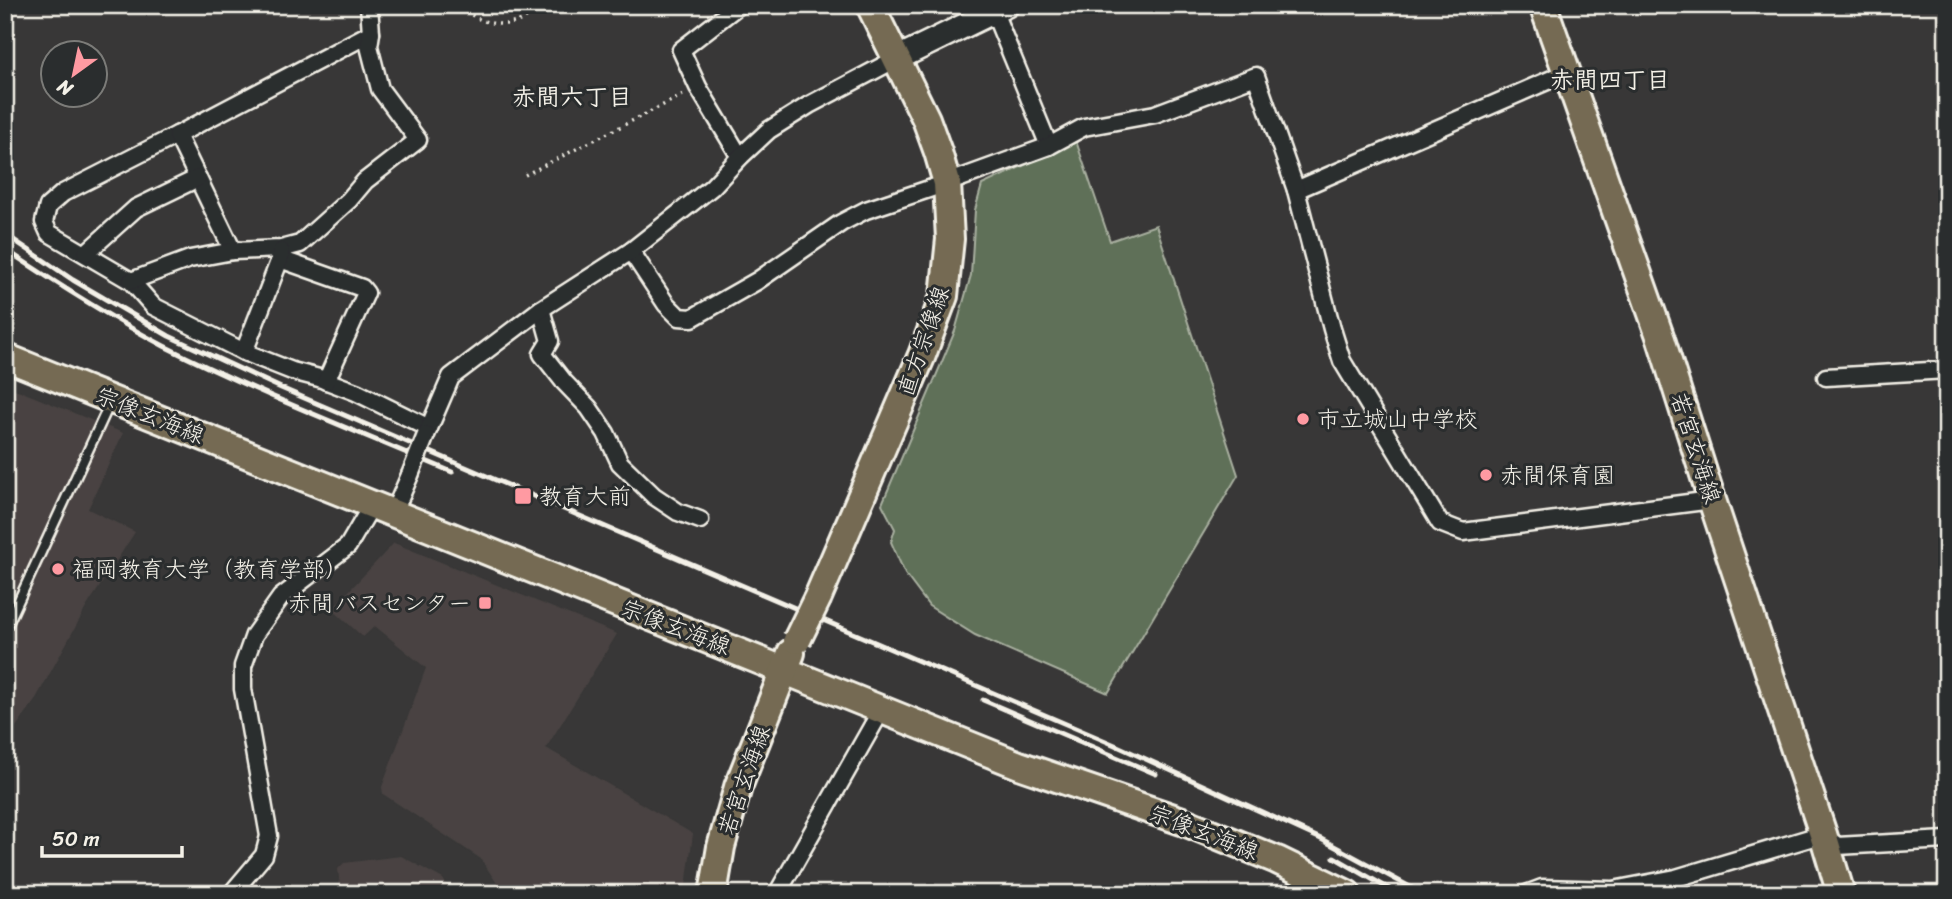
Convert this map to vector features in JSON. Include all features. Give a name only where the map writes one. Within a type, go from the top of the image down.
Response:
[{"type":"main road","name":"直方宗像線","points":[[784,669],[818,597],[922,355],[944,296],[950,239],[947,184],[926,118],[870,5]]},
{"type":"main road","name":"若宮玄海線","points":[[1542,5],[1661,339],[1841,894]]},
{"type":"main road","points":[[896,59],[1000,9]]},
{"type":"main road","name":"宗像玄海線","points":[[5,357],[1019,765],[1181,821],[1277,860],[1347,894]]},
{"type":"main road","name":"若宮玄海線","points":[[713,894],[721,847],[738,787],[784,669]]},
{"type":"street","points":[[244,352],[281,254],[300,244],[349,200],[365,181],[418,140],[380,89],[369,46],[369,5]]},
{"type":"street","points":[[739,5],[681,50],[698,87],[740,157]]},
{"type":"street","points":[[1000,9],[1049,146]]},
{"type":"street","points":[[371,33],[63,193],[48,206],[44,222],[50,233],[131,281],[153,306],[244,352],[356,392],[428,431]]},
{"type":"street","points":[[231,894],[264,855],[268,836],[243,689],[243,666],[254,635],[281,597],[348,546],[410,475],[451,377],[541,309],[631,251],[712,187],[769,130],[896,59]]},
{"type":"street","points":[[1296,190],[1567,72]]},
{"type":"street","points":[[631,251],[666,304],[679,317],[692,318],[757,281],[866,209],[947,184],[1049,146],[1084,127],[1154,114],[1256,76],[1296,190],[1342,361],[1440,523],[1463,532],[1712,500]]},
{"type":"street","points":[[177,135],[233,251]]},
{"type":"street","points":[[86,253],[136,208],[198,178]]},
{"type":"street","points":[[131,281],[190,259],[233,251],[281,254],[362,288],[366,293],[326,381]]},
{"type":"street","points":[[541,309],[550,341],[542,354],[589,408],[606,433],[620,463],[654,496],[678,512],[700,520]]},
{"type":"street","points":[[1826,377],[1947,370]]},
{"type":"street","points":[[777,894],[882,709]]},
{"type":"street","points":[[1526,894],[1542,888],[1613,890],[1676,878],[1823,834],[1837,846],[1947,840]]},
{"type":"lane","points":[[5,630],[111,400]]},
{"type":"path","points":[[462,5],[464,10],[494,24],[514,23],[547,6]]},
{"type":"path","points":[[525,175],[698,87]]},
{"type":"shaded area","name":"福岡教育大学（教育学部）","points":[[5,385],[123,433],[88,509],[135,532],[87,606],[34,702],[5,742]]},
{"type":"shaded area","points":[[394,543],[617,634],[546,748],[693,834],[685,894],[504,894],[481,859],[383,794],[382,787],[426,668],[375,626],[363,637],[332,609]]},
{"type":"shaded area","points":[[401,856],[443,879],[452,894],[334,894],[340,886],[338,869],[344,863]]},
{"type":"green space","points":[[1076,141],[1110,241],[1156,225],[1238,475],[1108,693],[975,635],[929,606],[905,574],[891,542],[895,529],[882,504],[955,331],[971,275],[975,210],[982,185]]},
{"type":"railway","points":[[5,234],[73,280],[169,336],[281,388],[1115,745],[1321,839],[1423,894]]},
{"type":"railway","points":[[5,249],[83,300],[164,346],[271,396],[452,472]]},
{"type":"railway","points":[[983,700],[1156,774]]},
{"type":"railway","points":[[1334,857],[1398,894]]},
{"type":"place","name":"市立城山中学校","points":[[1303,419]]},
{"type":"place","name":"赤間保育園","points":[[1486,475]]},
{"type":"place","name":"教育大前","points":[[523,496]]},
{"type":"place","name":"福岡教育大学（教育学部）","points":[[58,569]]},
{"type":"place","name":"赤間バスセンター","points":[[485,603]]},
{"type":"district","name":"赤間四丁目","points":[[1610,80]]},
{"type":"district","name":"赤間六丁目","points":[[572,97]]}]
